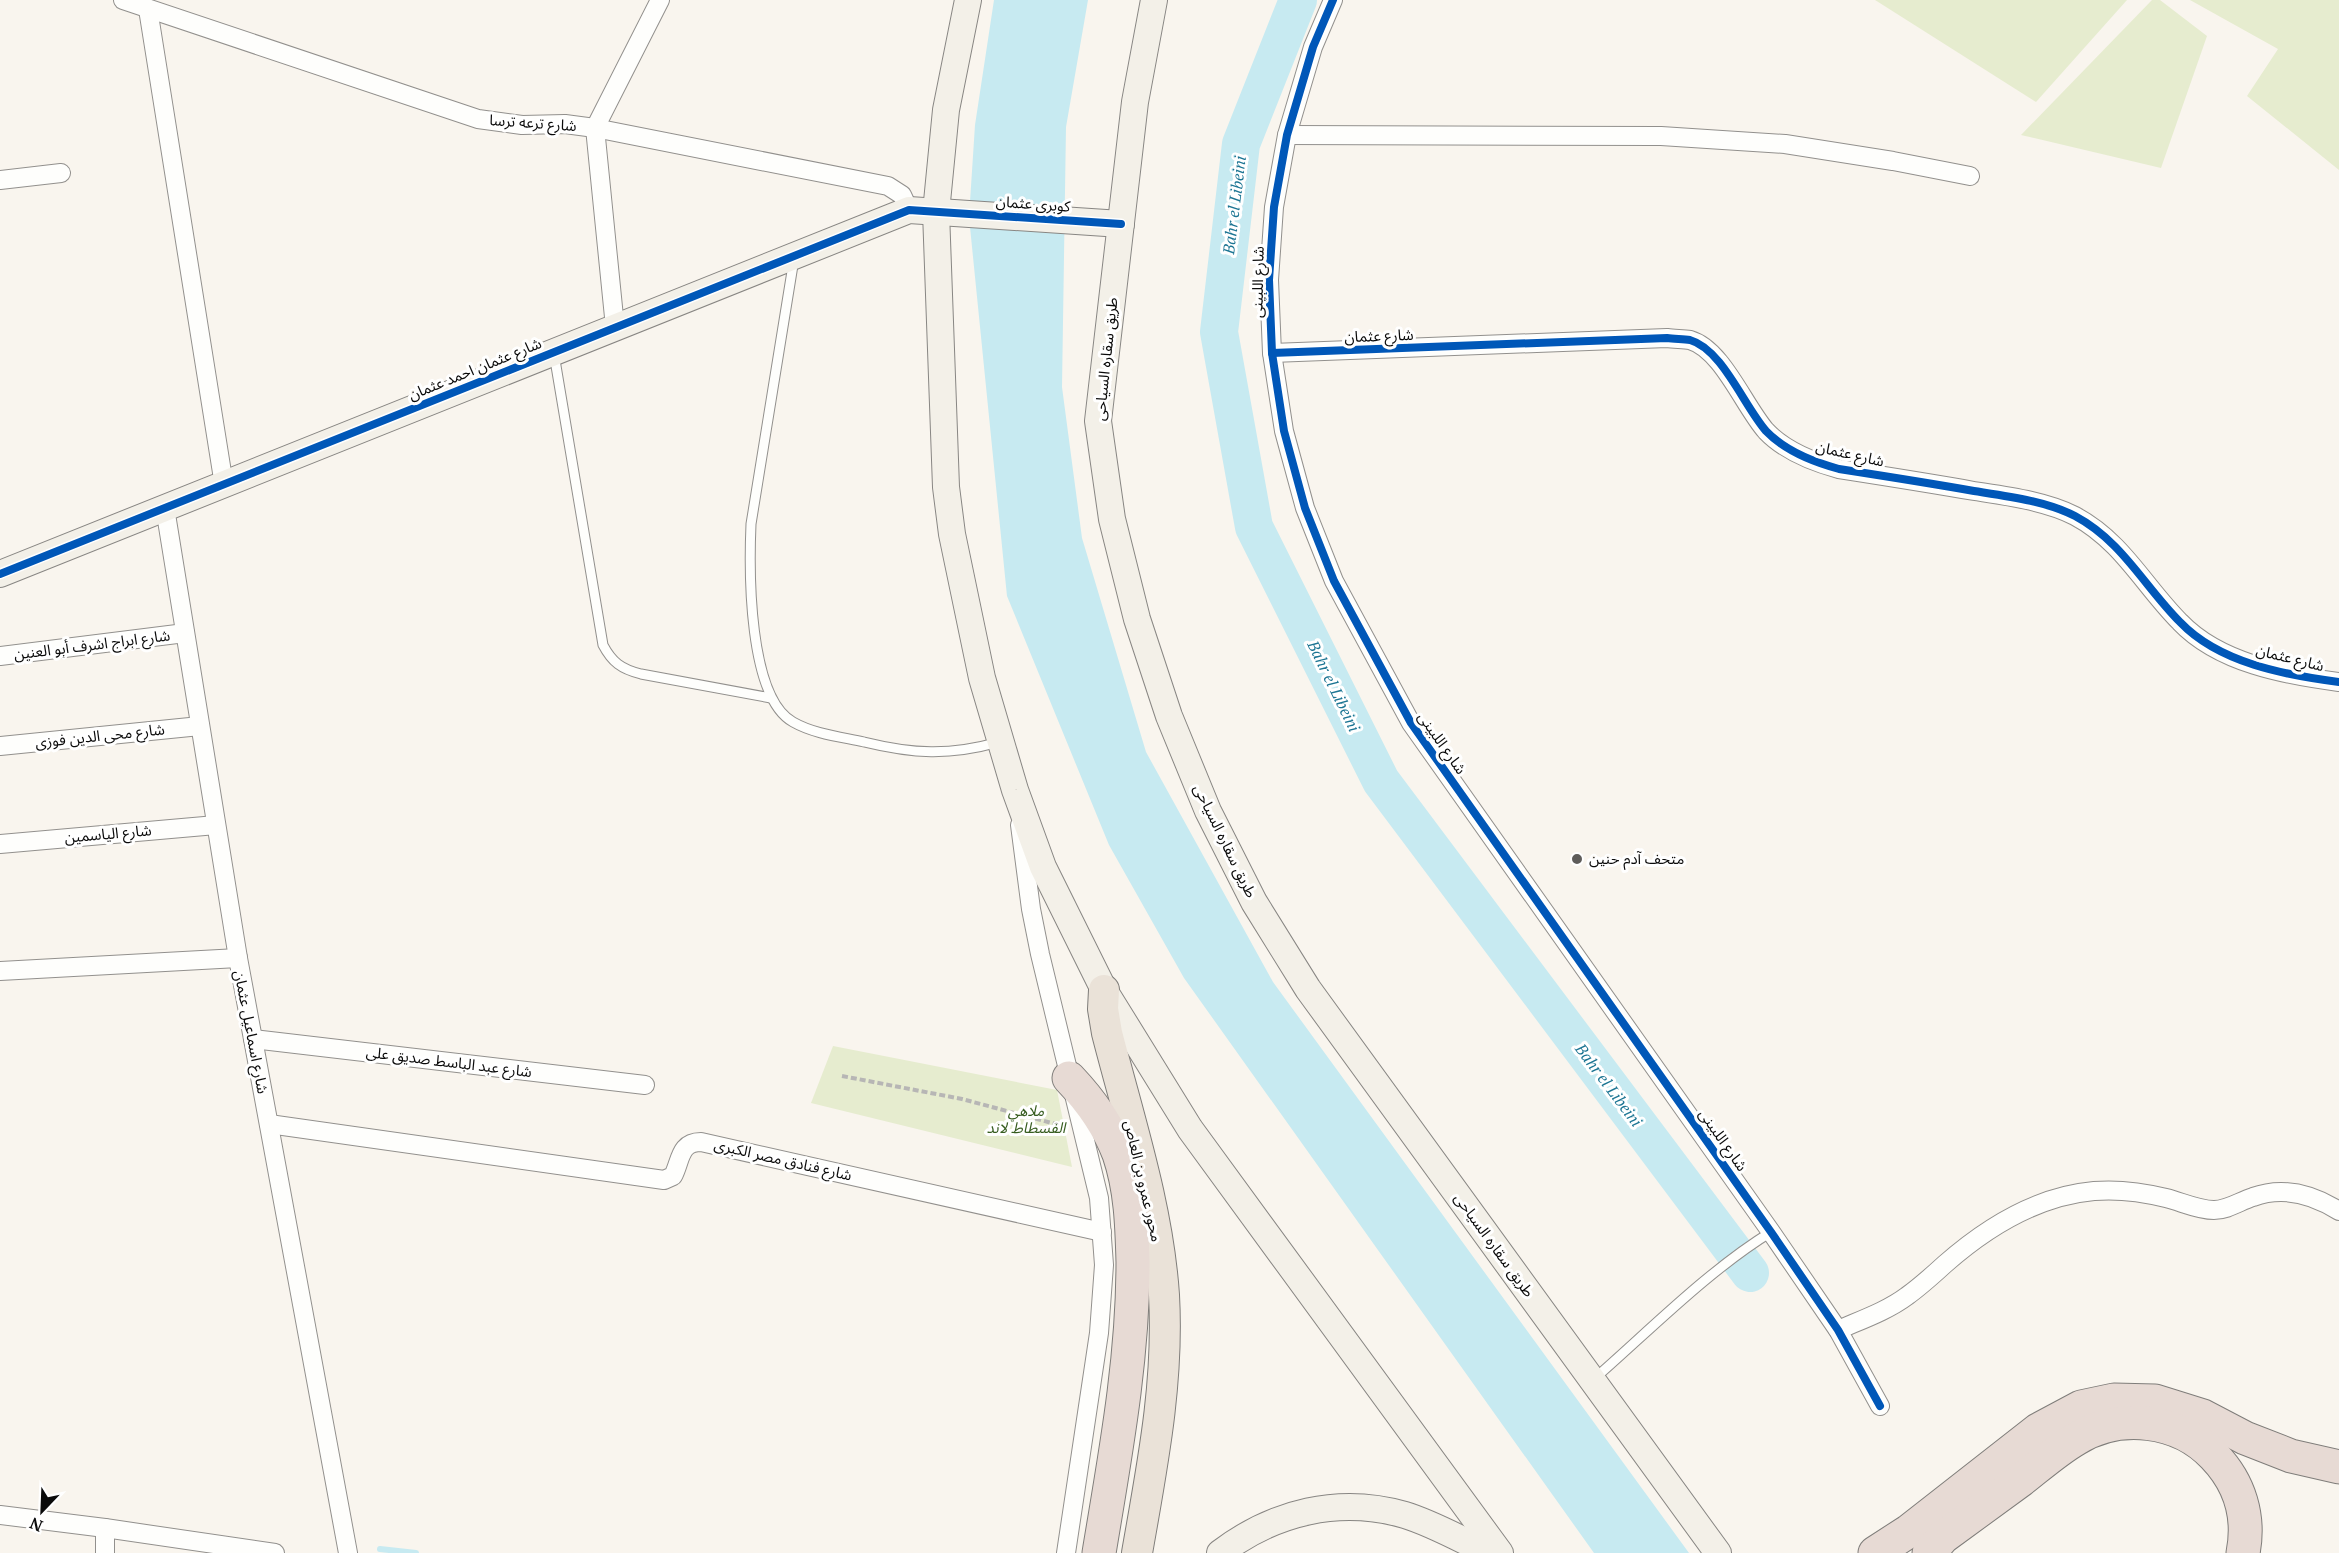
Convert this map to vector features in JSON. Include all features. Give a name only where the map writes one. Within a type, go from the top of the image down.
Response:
[{"type":"highway","points":[[1069,1078],[1092,1104],[1109,1133],[1125,1175],[1130,1209],[1133,1288],[1131,1333],[1121,1423],[1100,1553]]},
{"type":"highway","points":[[1875,1553],[1909,1531],[2038,1430],[2081,1407],[2114,1400],[2155,1401],[2203,1416],[2245,1438],[2291,1456],[2339,1467]]},
{"type":"highway","points":[[1929,1553],[1943,1537],[2076,1438],[2108,1425],[2141,1422],[2175,1429],[2204,1445],[2227,1470],[2242,1501],[2247,1534],[2244,1553]]},
{"type":"main road","points":[[968,0],[946,110],[936,212],[946,487],[961,582],[982,678],[1015,790],[1043,867],[1104,990],[1190,1129],[1500,1553]]},
{"type":"main road","name":"طريق سقاره السياحى","points":[[1154,0],[1111,223],[1098,421],[1113,519],[1137,619],[1169,716],[1208,811],[1223,841],[1254,902],[1308,990],[1718,1553]]},
{"type":"main road","name":"شارع عثمان احمد عثمان","points":[[0,574],[909,210],[964,213]]},
{"type":"main road","name":"كوبرى عثمان","points":[[964,213],[1111,223]]},
{"type":"main road","name":"محور عمرو بن العاص","points":[[1104,990],[1103,1009],[1107,1033],[1154,1214],[1164,1294],[1164,1375],[1161,1412],[1137,1553]]},
{"type":"main road","points":[[1220,1553],[1242,1537],[1272,1521],[1305,1511],[1339,1507],[1373,1508],[1407,1516],[1489,1553]]},
{"type":"street","name":"شارع ترعه ترسا","points":[[123,0],[478,119],[522,125],[566,124],[595,128],[888,186],[902,195],[909,210]]},
{"type":"street","points":[[615,327],[595,128],[660,0]]},
{"type":"street","name":"شارع اللبينى","points":[[1333,0],[1313,47],[1287,135],[1274,207],[1269,280],[1272,353],[1284,431],[1305,508],[1334,581],[1411,723],[1763,1236],[1838,1330],[1880,1406]]},
{"type":"street","points":[[148,9],[224,485]]},
{"type":"street","points":[[1287,135],[1661,136],[1785,144],[1970,176]]},
{"type":"street","points":[[0,180],[61,173]]},
{"type":"street","name":"شارع عثمان","points":[[1272,353],[1667,338],[1691,340],[1706,348],[1722,366],[1750,411],[1768,433],[1793,452],[1821,465],[2026,500],[2074,516],[2109,539],[2180,623],[2204,641],[2220,650],[2277,671],[2339,682]]},
{"type":"street","name":"شارع اسماعيل عثمان","points":[[165,508],[238,958],[348,1553]]},
{"type":"street","name":"شارع ابراج اشرف أبو العنين","points":[[0,656],[185,633]]},
{"type":"street","name":"شارع محى الدين فوزى","points":[[0,746],[200,726]]},
{"type":"street","points":[[1015,790],[1031,909],[1099,1198],[1102,1232],[1104,1265],[1100,1322],[1066,1553]]},
{"type":"street","name":"شارع الياسمين","points":[[0,844],[216,825]]},
{"type":"street","points":[[0,971],[238,958]]},
{"type":"street","name":"شارع عبد الباسط صديق على","points":[[253,1039],[645,1085]]},
{"type":"street","name":"شارع فنادق مصر الكبرى","points":[[269,1124],[663,1180],[673,1176],[682,1150],[687,1144],[701,1142],[1102,1232]]},
{"type":"street","points":[[1838,1330],[1907,1297],[1968,1245],[1992,1228],[2045,1201],[2069,1194],[2120,1190],[2217,1210],[2229,1208],[2267,1193],[2296,1192],[2318,1199],[2339,1211]]},
{"type":"street","points":[[0,1515],[275,1553]]},
{"type":"street","points":[[105,1528],[105,1553]]},
{"type":"lane","points":[[794,256],[751,524],[750,594],[761,664],[771,698],[779,712],[808,729],[896,750],[947,753],[1001,742]]},
{"type":"lane","points":[[554,352],[603,645],[611,660],[624,670],[632,672],[771,698]]},
{"type":"lane","points":[[1592,1381],[1694,1291],[1763,1236]]},
{"type":"path","points":[[842,1076],[962,1099],[1083,1132]]},
{"type":"green space","points":[[1875,0],[2127,0],[2036,102]]},
{"type":"green space","points":[[2152,0],[2160,0],[2207,36],[2161,168],[2021,135]]},
{"type":"green space","points":[[2190,0],[2339,0],[2339,170],[2247,96],[2278,49]]},
{"type":"green space","name":"ملاهي الفسطاط لاند","points":[[833,1046],[1057,1090],[1072,1167],[811,1103]]},
{"type":"water","points":[[994,0],[1088,0],[1066,127],[1062,387],[1082,538],[1146,752],[1273,982],[1689,1553],[1594,1553],[1184,978],[1109,845],[1007,596],[969,217],[975,125]]},
{"type":"waterway","name":"Bahr el Libeini","points":[[1298,0],[1241,144],[1219,332],[1254,527],[1381,781],[1750,1273]]},
{"type":"waterway","points":[[380,1549],[416,1553]]},
{"type":"cycle path","points":[[1333,0],[1313,47],[1287,135],[1274,207],[1269,280],[1272,353],[1284,431],[1305,508],[1334,581],[1411,723],[1771,1232],[1838,1330],[1880,1406]]},
{"type":"cycle path","points":[[0,574],[909,210],[1121,224]]},
{"type":"cycle path","points":[[1272,353],[1667,338],[1690,340],[1702,345],[1712,354],[1732,379],[1766,431],[1800,455],[1839,469],[2012,497],[2064,511],[2092,526],[2106,538],[2180,622],[2214,648],[2275,671],[2339,682]]},
{"type":"place","name":"متحف آدم حنين","points":[[1577,859]]}]
